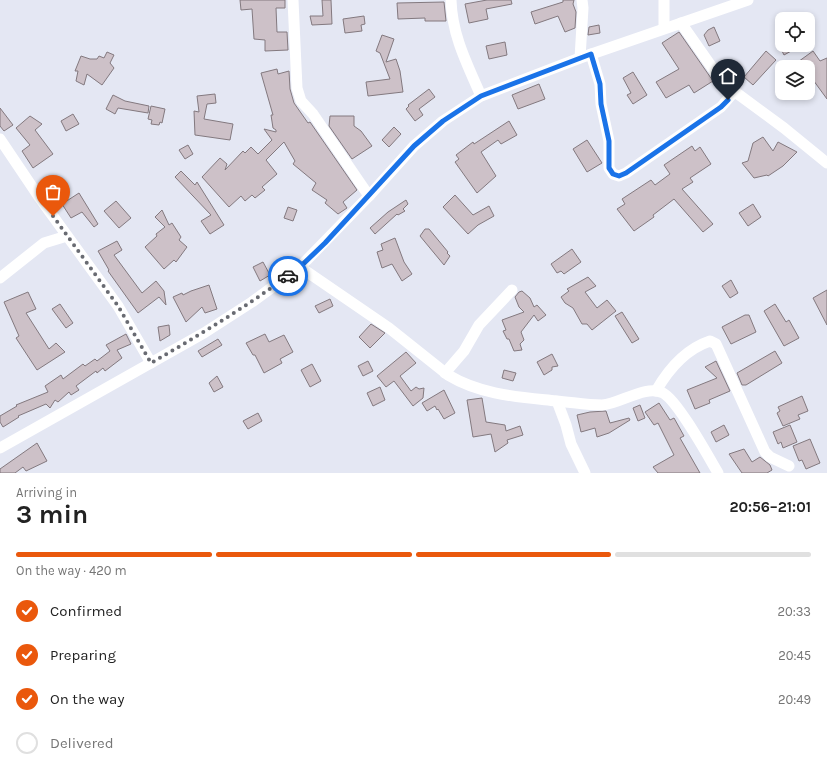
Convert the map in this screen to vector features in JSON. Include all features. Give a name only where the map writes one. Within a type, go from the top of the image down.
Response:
[{"type":"street","points":[[292,0],[297,88],[301,101],[313,114],[369,196]]},
{"type":"street","points":[[451,0],[455,33],[481,96]]},
{"type":"street","points":[[580,58],[583,8],[582,0]]},
{"type":"street","points":[[664,0],[664,28]]},
{"type":"street","points":[[0,448],[204,333],[252,302],[300,267],[369,196],[414,146],[443,121],[481,96],[591,54],[748,0]]},
{"type":"street","points":[[681,23],[723,82],[827,163]]},
{"type":"street","points":[[591,54],[600,84],[601,104],[609,141],[609,168],[613,174],[619,176],[626,173],[721,107],[734,92]]},
{"type":"street","points":[[0,139],[67,236],[118,306],[151,363]]},
{"type":"street","points":[[0,278],[44,243],[67,236]]},
{"type":"street","points":[[300,267],[389,328],[445,373],[456,380],[479,389],[512,397],[587,405],[604,405],[645,392],[662,392],[668,396],[682,415],[718,473]]},
{"type":"street","points":[[445,373],[464,351],[479,325],[512,290]]},
{"type":"street","points":[[656,391],[673,366],[703,344],[710,341],[716,344],[765,452],[770,457],[789,466]]},
{"type":"street","points":[[557,401],[571,444],[585,473]]},
{"type":"building","points":[[240,0],[285,0],[285,8],[276,8],[277,32],[287,32],[288,50],[265,51],[265,40],[254,39],[252,9],[241,10]]},
{"type":"building","points":[[322,0],[331,0],[332,24],[312,25],[310,16],[323,16]]},
{"type":"building","points":[[487,0],[511,0],[512,4],[486,9],[488,19],[469,23],[465,4]]},
{"type":"building","points":[[563,0],[574,0],[573,4],[576,12],[575,28],[565,32],[558,16],[535,24],[531,12],[563,2]]},
{"type":"building","points":[[444,2],[446,21],[425,21],[425,18],[398,19],[397,3]]},
{"type":"building","points":[[364,16],[365,24],[361,25],[362,31],[345,33],[343,19]]},
{"type":"building","points":[[599,25],[600,33],[588,35],[589,27]]},
{"type":"building","points":[[714,27],[720,41],[709,46],[704,35],[708,30]]},
{"type":"building","points":[[679,32],[713,81],[694,93],[689,85],[666,98],[656,82],[679,69],[662,43]]},
{"type":"building","points":[[382,35],[394,39],[386,62],[396,59],[400,71],[403,92],[368,96],[366,82],[390,79],[380,53],[376,51]]},
{"type":"building","points":[[505,42],[507,55],[489,59],[486,46]]},
{"type":"building","points":[[766,51],[776,60],[753,85],[744,77]]},
{"type":"building","points":[[107,52],[114,55],[110,63],[114,68],[102,85],[87,74],[84,85],[76,81],[78,71],[75,71],[81,56],[90,59],[97,59],[99,56],[104,58]]},
{"type":"building","points":[[782,52],[789,52],[784,55]]},
{"type":"building","points":[[812,52],[814,52],[820,61],[827,58],[827,99],[815,83],[815,60],[801,60]]},
{"type":"building","points":[[277,69],[278,74],[289,71],[290,89],[294,103],[308,123],[310,122],[357,190],[343,202],[347,208],[338,214],[325,203],[327,200],[312,190],[316,183],[293,164],[295,161],[284,142],[266,160],[277,174],[262,187],[265,190],[255,198],[252,195],[245,201],[241,196],[229,207],[202,177],[220,158],[227,164],[225,170],[243,151],[245,153],[251,147],[258,154],[272,140],[264,129],[276,132],[273,128],[271,115],[273,115],[261,73]]},
{"type":"building","points":[[633,72],[647,95],[633,104],[627,95],[631,93],[623,78]]},
{"type":"building","points":[[539,84],[545,99],[518,109],[512,95]]},
{"type":"building","points":[[429,89],[435,97],[419,109],[423,115],[415,121],[406,109],[409,106],[408,105]]},
{"type":"building","points":[[215,94],[216,103],[207,104],[204,119],[233,124],[230,140],[195,135],[194,111],[199,112],[197,96]]},
{"type":"building","points":[[113,95],[125,101],[149,106],[148,113],[118,108],[115,114],[106,109]]},
{"type":"building","points":[[151,106],[165,109],[162,123],[160,122],[159,125],[151,124],[152,120],[148,119]]},
{"type":"building","points":[[0,108],[13,125],[4,131],[0,126]]},
{"type":"building","points":[[73,114],[79,124],[66,131],[61,121]]},
{"type":"building","points":[[30,116],[42,124],[35,130],[53,154],[33,168],[22,151],[30,145],[16,128]]},
{"type":"building","points":[[330,116],[354,116],[354,126],[361,131],[372,146],[352,159],[329,126]]},
{"type":"building","points":[[509,121],[517,135],[501,144],[498,140],[481,152],[496,176],[477,193],[455,162],[459,159],[456,155],[473,142],[474,144]]},
{"type":"building","points":[[394,127],[401,134],[389,147],[382,140]]},
{"type":"building","points":[[763,137],[773,151],[778,142],[797,152],[783,166],[768,176],[754,178],[742,163],[748,161],[753,143]]},
{"type":"building","points":[[587,140],[602,163],[587,172],[573,149]]},
{"type":"building","points":[[188,145],[193,154],[185,159],[179,150]]},
{"type":"building","points":[[692,146],[695,151],[700,147],[711,164],[690,178],[693,182],[682,189],[713,224],[703,232],[674,199],[653,215],[654,217],[634,231],[617,209],[625,204],[622,199],[651,180],[655,185],[670,174],[664,165]]},
{"type":"building","points":[[181,171],[195,185],[197,182],[224,225],[210,234],[201,221],[211,215],[175,177]]},
{"type":"building","points":[[79,193],[98,224],[94,227],[82,212],[71,218],[62,204]]},
{"type":"building","points":[[455,195],[473,215],[489,206],[494,216],[478,225],[468,234],[443,207]]},
{"type":"building","points":[[406,200],[408,204],[403,209],[405,211],[398,215],[397,214],[375,234],[370,228],[388,212]]},
{"type":"building","points":[[116,201],[131,218],[119,228],[104,211]]},
{"type":"building","points":[[753,204],[761,217],[748,226],[739,213]]},
{"type":"building","points":[[288,207],[297,210],[293,221],[284,218]]},
{"type":"building","points":[[162,210],[169,225],[172,223],[181,237],[179,240],[187,247],[176,262],[174,260],[164,269],[145,247],[157,236],[156,234],[165,227],[155,217]]},
{"type":"building","points":[[425,229],[429,229],[448,252],[447,253],[450,256],[444,265],[420,236]]},
{"type":"building","points":[[395,238],[404,262],[412,274],[402,281],[392,264],[382,268],[377,252],[383,250],[381,244]]},
{"type":"building","points":[[117,241],[122,250],[114,255],[142,293],[156,281],[164,291],[166,305],[159,297],[138,313],[108,271],[109,270],[98,251]]},
{"type":"building","points":[[572,249],[581,262],[564,274],[561,271],[557,273],[551,264]]},
{"type":"building","points":[[263,262],[270,275],[260,281],[253,267]]},
{"type":"building","points":[[588,277],[596,286],[585,292],[597,308],[607,300],[616,311],[592,330],[587,324],[582,324],[573,308],[565,303],[561,297],[569,291],[567,289]]},
{"type":"building","points":[[731,280],[738,293],[730,298],[722,286]]},
{"type":"building","points":[[209,285],[217,309],[205,313],[202,307],[186,322],[173,297],[182,293],[183,295]]},
{"type":"building","points":[[827,290],[827,325],[813,298]]},
{"type":"building","points":[[522,291],[530,298],[534,307],[537,305],[546,315],[538,321],[534,315],[521,332],[524,340],[520,344],[522,350],[514,351],[509,339],[507,339],[503,331],[506,330],[502,320],[524,312],[519,307],[515,297]]},
{"type":"building","points":[[28,292],[36,309],[26,313],[49,349],[56,343],[65,352],[37,370],[16,338],[19,336],[4,302]]},
{"type":"building","points":[[330,299],[333,306],[319,313],[315,306]]},
{"type":"building","points":[[60,304],[73,323],[66,328],[52,309]]},
{"type":"building","points":[[775,304],[786,322],[789,320],[799,338],[784,346],[764,311]]},
{"type":"building","points":[[622,312],[639,339],[632,343],[615,316]]},
{"type":"building","points":[[745,315],[749,315],[756,332],[731,344],[722,327]]},
{"type":"building","points":[[371,324],[385,333],[370,348],[359,337]]},
{"type":"building","points":[[169,325],[170,335],[160,341],[158,327]]},
{"type":"building","points":[[126,334],[131,344],[117,350],[122,358],[105,371],[103,368],[97,373],[96,371],[76,386],[79,390],[71,395],[69,392],[58,402],[55,400],[50,408],[46,404],[18,416],[19,417],[3,427],[0,422],[0,416],[17,406],[16,405],[48,392],[45,386],[61,375],[63,379],[83,364],[85,366],[95,359],[97,361],[110,351],[106,345]]},
{"type":"building","points":[[265,334],[269,342],[284,335],[293,352],[280,359],[282,363],[264,373],[255,355],[253,355],[246,343]]},
{"type":"building","points":[[218,339],[222,345],[202,357],[198,351]]},
{"type":"building","points":[[775,351],[782,363],[746,385],[742,385],[737,373]]},
{"type":"building","points":[[406,352],[416,363],[400,376],[411,391],[416,387],[419,389],[424,388],[423,398],[413,406],[394,381],[386,387],[377,376]]},
{"type":"building","points":[[552,354],[558,366],[552,367],[552,370],[544,375],[537,362]]},
{"type":"building","points":[[368,361],[373,371],[363,376],[358,366]]},
{"type":"building","points":[[716,361],[730,391],[709,400],[710,403],[695,409],[687,390],[717,378],[705,367]]},
{"type":"building","points":[[312,364],[321,381],[310,387],[301,370]]},
{"type":"building","points":[[504,370],[516,373],[513,381],[502,378]]},
{"type":"building","points":[[217,376],[223,387],[214,392],[209,383]]},
{"type":"building","points":[[380,387],[385,400],[373,406],[367,393]]},
{"type":"building","points":[[444,390],[455,413],[444,419],[435,406],[427,411],[422,403]]},
{"type":"building","points":[[802,396],[808,411],[798,415],[800,419],[783,426],[777,413],[780,411],[778,407]]},
{"type":"building","points":[[482,398],[486,422],[505,425],[506,431],[520,426],[523,435],[507,440],[508,443],[495,452],[491,434],[473,437],[467,400]]},
{"type":"building","points":[[659,403],[670,420],[674,418],[684,436],[680,438],[700,473],[658,473],[653,467],[674,455],[658,423],[654,425],[645,412]]},
{"type":"building","points":[[640,405],[645,418],[638,421],[633,408]]},
{"type":"building","points":[[606,411],[610,423],[629,418],[630,420],[609,433],[597,437],[595,428],[581,432],[577,415]]},
{"type":"building","points":[[258,413],[262,421],[248,429],[243,421]]},
{"type":"building","points":[[724,425],[729,435],[716,442],[711,432]]},
{"type":"building","points":[[790,425],[797,442],[783,448],[781,442],[778,444],[773,432]]},
{"type":"building","points":[[810,439],[820,463],[806,469],[802,460],[799,461],[793,446]]},
{"type":"building","points":[[37,443],[47,461],[26,471],[23,467],[15,473],[0,473],[0,469]]},
{"type":"building","points":[[744,449],[752,462],[760,457],[770,465],[772,470],[767,473],[742,473],[729,454]]},
{"type":"way so far","points":[[53,216],[118,306],[151,363],[204,333],[252,302],[288,276]]},
{"type":"route","points":[[288,276],[300,267],[325,243],[414,146],[443,121],[481,96],[591,54],[598,71],[601,104],[609,141],[609,168],[613,174],[619,176],[626,173],[666,146],[721,107],[728,100]]}]
